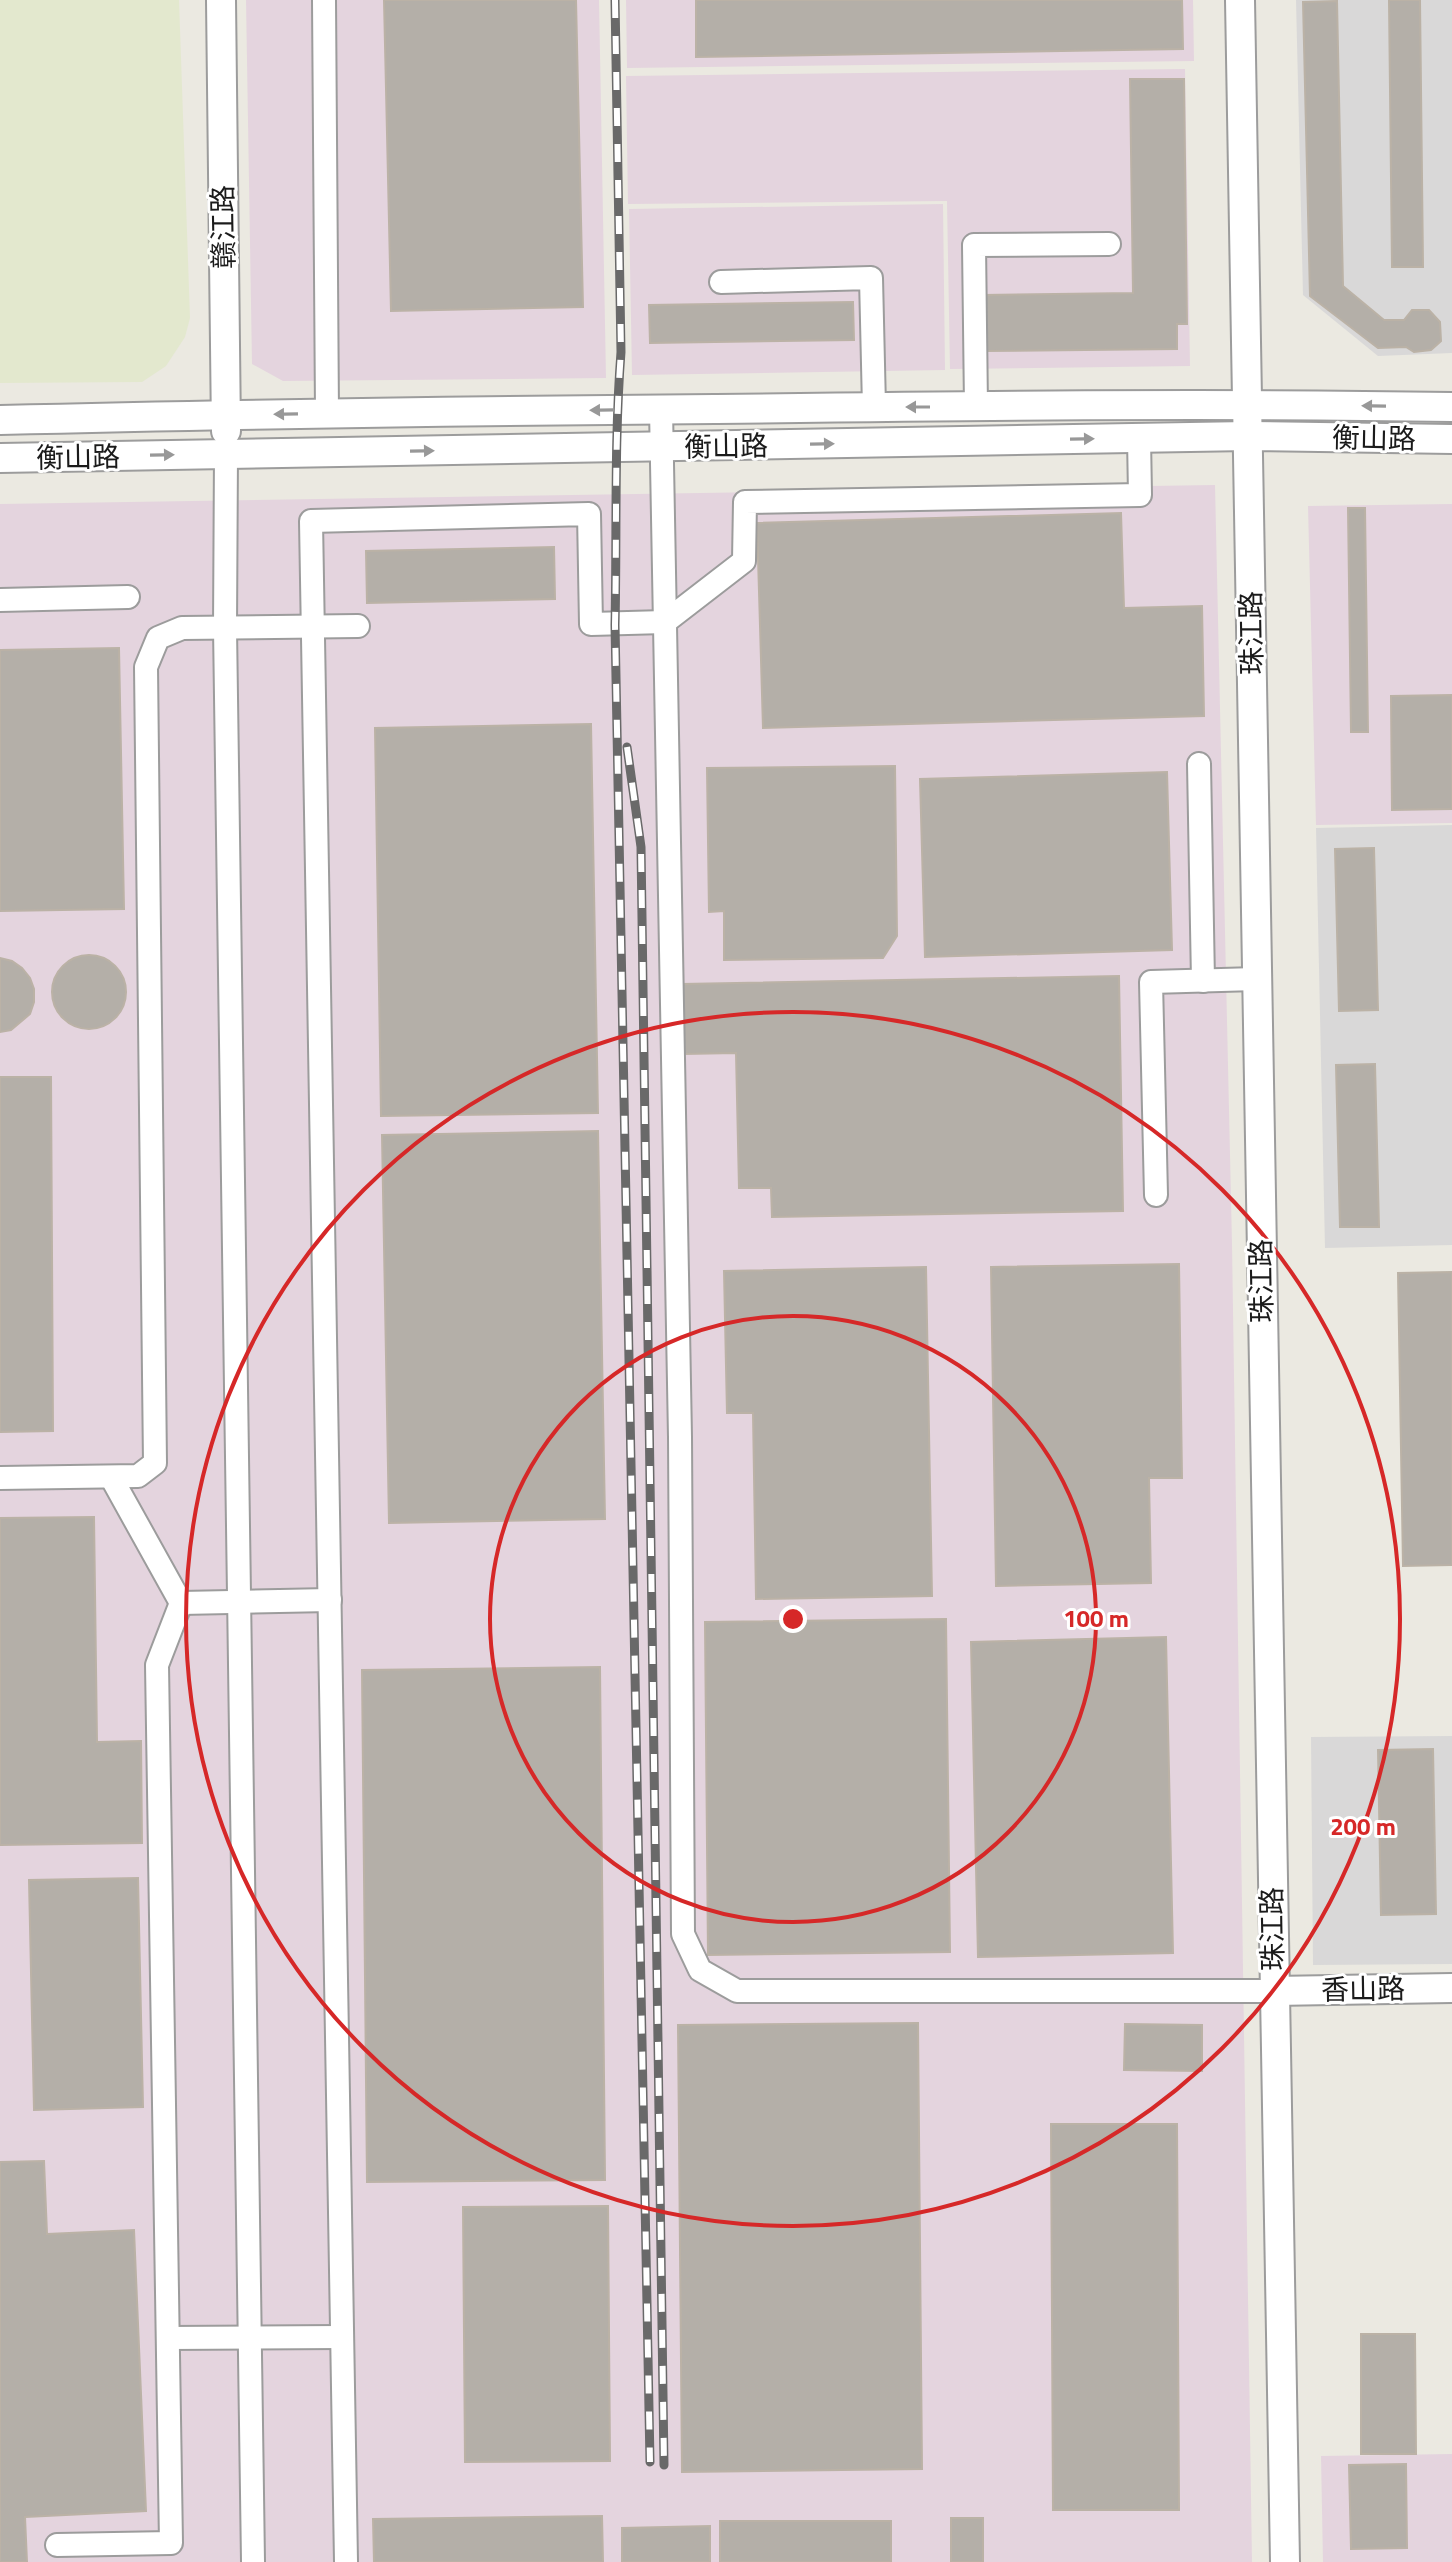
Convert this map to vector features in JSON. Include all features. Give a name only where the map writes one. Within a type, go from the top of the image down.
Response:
[{"type":"street","name":"赣江路","points":[[221,0],[226,453]]},
{"type":"street","points":[[324,0],[327,413]]},
{"type":"street","name":"珠江路","points":[[1240,0],[1285,2562]]},
{"type":"street","points":[[976,406],[974,245],[1109,244]]},
{"type":"street","points":[[721,282],[871,278],[874,407]]},
{"type":"street","name":"衡山路","points":[[0,420],[226,414],[976,406],[1247,404],[1452,407]]},
{"type":"street","points":[[661,409],[680,1437],[683,1934],[700,1970],[737,1991],[1274,1991]]},
{"type":"street","name":"衡山路","points":[[0,458],[1248,436],[1452,439]]},
{"type":"street","points":[[346,2562],[311,521],[589,514],[591,624],[665,622],[744,561],[745,502],[1140,495],[1139,438]]},
{"type":"street","points":[[226,453],[225,628],[253,2562]]},
{"type":"street","points":[[0,600],[128,597]]},
{"type":"street","points":[[0,1478],[138,1476],[155,1463],[146,667],[158,638],[182,628],[358,626]]},
{"type":"street","points":[[1199,764],[1203,981]]},
{"type":"street","points":[[1156,1195],[1151,982],[1256,979]]},
{"type":"street","points":[[111,1477],[181,1603]]},
{"type":"street","points":[[181,1603],[330,1600]]},
{"type":"street","points":[[57,2545],[171,2543],[157,1665],[181,1603]]},
{"type":"street","name":"香山路","points":[[1274,1991],[1452,1988]]},
{"type":"street","points":[[168,2338],[342,2337]]},
{"type":"shaded area","points":[[246,0],[599,0],[606,378],[283,381],[252,364]]},
{"type":"shaded area","points":[[626,0],[1193,0],[1194,61],[627,68]]},
{"type":"shaded area","points":[[1296,0],[1452,0],[1452,353],[1378,356],[1303,295]]},
{"type":"shaded area","points":[[1185,69],[1190,366],[950,369],[947,201],[628,204],[626,76]]},
{"type":"shaded area","points":[[943,204],[945,370],[632,375],[629,209]]},
{"type":"shaded area","points":[[1215,485],[1232,1244],[1252,2562],[0,2562],[0,504]]},
{"type":"shaded area","points":[[1452,504],[1452,823],[1316,825],[1308,506]]},
{"type":"shaded area","points":[[1452,825],[1452,1245],[1325,1248],[1316,828]]},
{"type":"shaded area","points":[[1452,1736],[1452,1964],[1313,1965],[1311,1737]]},
{"type":"shaded area","points":[[1452,2454],[1452,2562],[1323,2562],[1321,2456]]},
{"type":"green space","points":[[0,0],[179,0],[190,318],[185,337],[166,366],[142,382],[0,383]]},
{"type":"building","points":[[384,0],[576,0],[583,307],[391,311]]},
{"type":"building","points":[[696,0],[1182,0],[1183,49],[696,57]]},
{"type":"building","points":[[1389,0],[1420,0],[1423,267],[1392,267]]},
{"type":"building","points":[[1337,1],[1343,286],[1384,320],[1404,320],[1412,310],[1429,310],[1440,322],[1441,341],[1431,350],[1414,352],[1406,347],[1378,348],[1310,296],[1303,2]]},
{"type":"building","points":[[1130,79],[1184,79],[1187,324],[1177,324],[1177,349],[984,351],[983,295],[1133,293]]},
{"type":"building","points":[[853,302],[854,340],[650,343],[649,305]]},
{"type":"building","points":[[1348,508],[1365,508],[1368,732],[1351,732]]},
{"type":"building","points":[[1121,513],[1124,608],[1202,606],[1204,716],[763,728],[757,523]]},
{"type":"building","points":[[554,547],[555,599],[367,603],[366,551]]},
{"type":"building","points":[[119,648],[124,909],[0,911],[0,650]]},
{"type":"building","points":[[1452,695],[1452,809],[1392,810],[1391,696]]},
{"type":"building","points":[[591,724],[598,1113],[381,1116],[375,728]]},
{"type":"building","points":[[895,766],[897,936],[883,958],[724,960],[724,911],[709,912],[707,768]]},
{"type":"building","points":[[1167,772],[1172,950],[925,957],[920,779]]},
{"type":"building","points":[[1374,848],[1378,1010],[1339,1011],[1335,849]]},
{"type":"building","points":[[89,955],[110,961],[120,971],[126,992],[120,1013],[110,1023],[89,1029],[68,1023],[58,1013],[52,992],[58,971],[68,961]]},
{"type":"building","points":[[0,958],[12,961],[30,978],[34,1002],[30,1014],[11,1030],[0,1032]]},
{"type":"building","points":[[1119,976],[1123,1211],[772,1217],[771,1188],[739,1188],[736,1053],[684,1054],[682,984]]},
{"type":"building","points":[[1375,1064],[1379,1227],[1340,1227],[1336,1065]]},
{"type":"building","points":[[0,1077],[51,1077],[53,1431],[0,1432]]},
{"type":"building","points":[[598,1131],[605,1519],[389,1523],[382,1135]]},
{"type":"building","points":[[1179,1264],[1182,1478],[1149,1478],[1151,1583],[996,1586],[991,1267]]},
{"type":"building","points":[[926,1267],[932,1596],[756,1599],[753,1413],[727,1413],[724,1271]]},
{"type":"building","points":[[1452,1272],[1452,1565],[1403,1566],[1398,1273]]},
{"type":"building","points":[[94,1517],[97,1742],[141,1741],[142,1843],[0,1845],[0,1518]]},
{"type":"building","points":[[946,1619],[950,1952],[708,1955],[705,1622]]},
{"type":"building","points":[[1166,1637],[1173,1953],[978,1957],[971,1642]]},
{"type":"building","points":[[600,1667],[605,2180],[367,2182],[362,1670]]},
{"type":"building","points":[[1433,1749],[1436,1914],[1381,1915],[1378,1750]]},
{"type":"building","points":[[138,1878],[143,2107],[34,2110],[29,1880]]},
{"type":"building","points":[[918,2023],[922,2469],[682,2472],[678,2025]]},
{"type":"building","points":[[1125,2024],[1202,2025],[1202,2071],[1124,2070]]},
{"type":"building","points":[[1051,2124],[1177,2124],[1179,2510],[1053,2510]]},
{"type":"building","points":[[44,2161],[47,2234],[134,2230],[146,2511],[25,2517],[27,2562],[0,2562],[0,2162]]},
{"type":"building","points":[[608,2206],[610,2461],[465,2462],[463,2207]]},
{"type":"building","points":[[1361,2334],[1415,2334],[1416,2454],[1361,2454]]},
{"type":"building","points":[[1406,2464],[1407,2548],[1351,2549],[1349,2465]]},
{"type":"building","points":[[602,2516],[603,2562],[374,2562],[373,2519]]},
{"type":"building","points":[[951,2518],[983,2518],[983,2562],[951,2562]]},
{"type":"building","points":[[720,2521],[891,2521],[891,2562],[720,2562]]},
{"type":"building","points":[[710,2526],[710,2562],[622,2562],[622,2528]]},
{"type":"railway","points":[[615,0],[621,352],[615,625],[650,2462]]},
{"type":"railway","points":[[627,747],[641,847],[664,2465]]}]
